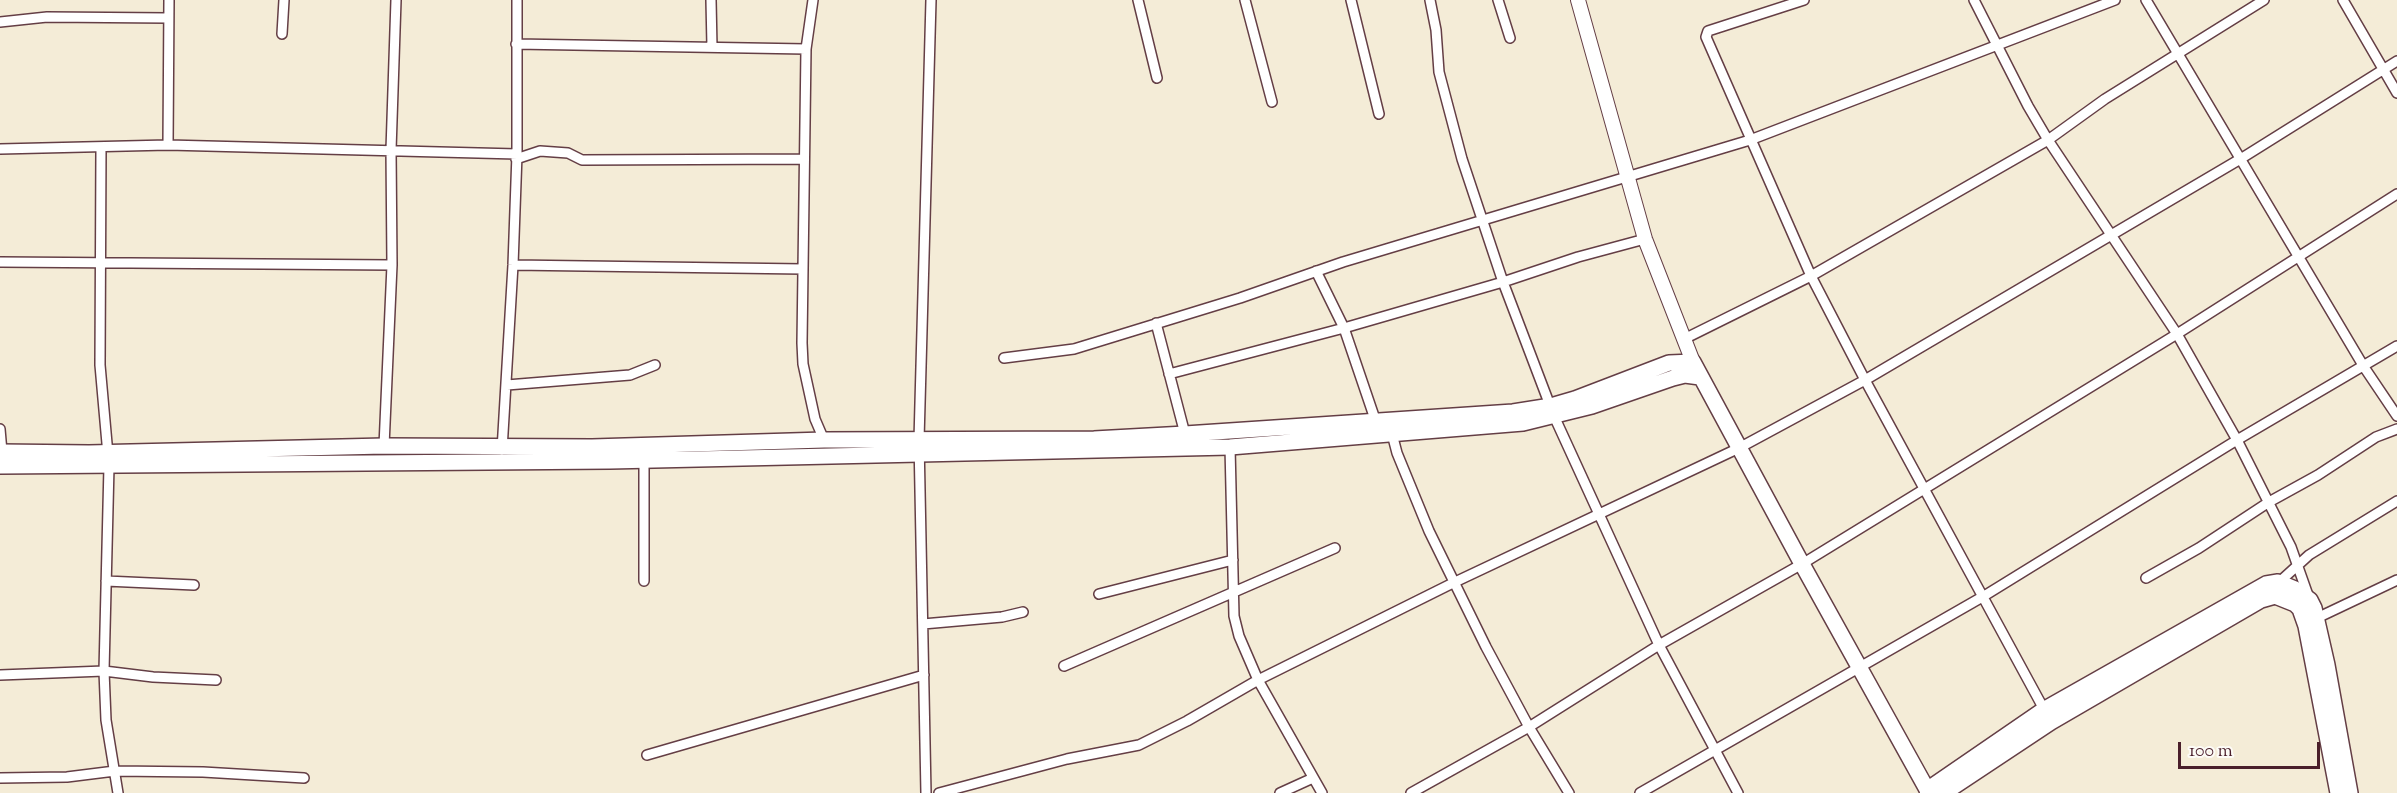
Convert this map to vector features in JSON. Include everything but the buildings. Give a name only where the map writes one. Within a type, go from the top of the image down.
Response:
[{"type":"main road","points":[[108,459],[384,446],[644,460],[1185,434],[1523,423],[1663,365],[1693,362],[1859,666],[1924,792],[1943,786],[2048,716],[2266,584],[2278,582],[2295,589],[2310,600],[2317,618],[2350,793]]},
{"type":"main road","points":[[1553,411],[1592,406],[1685,375],[1700,377]]},
{"type":"main road","points":[[1,456],[108,459],[502,454],[824,440],[919,447],[1230,447],[1384,428]]},
{"type":"main road","points":[[2048,716],[2269,596],[2288,599],[2300,609],[2303,616],[2315,666],[2338,793]]},
{"type":"main road","points":[[1911,763],[1943,786]]},
{"type":"street","points":[[168,145],[169,0]]},
{"type":"street","points":[[282,34],[284,0]]},
{"type":"street","points":[[384,446],[392,265],[391,150],[396,0]]},
{"type":"street","points":[[502,454],[517,157],[517,0]]},
{"type":"street","points":[[711,0],[712,47]]},
{"type":"street","points":[[813,0],[806,49],[803,364],[815,419],[824,440]]},
{"type":"street","points":[[926,793],[919,447],[931,0]]},
{"type":"street","points":[[1138,0],[1157,78]]},
{"type":"street","points":[[1245,0],[1272,102]]},
{"type":"street","points":[[1351,0],[1379,114]]},
{"type":"street","points":[[1430,0],[1436,30],[1439,72],[1462,159],[1503,282],[1553,411],[1659,645],[1738,793]]},
{"type":"street","points":[[1498,0],[1510,38]]},
{"type":"street","points":[[1578,0],[1645,239],[1693,362]]},
{"type":"street","points":[[1804,0],[1706,34],[1749,140],[1811,276],[2048,716]]},
{"type":"street","points":[[1974,0],[2048,141],[2177,334],[2237,440],[2298,564],[2310,600]]},
{"type":"street","points":[[1004,358],[1074,350],[1240,298],[1316,271],[1627,175],[1749,140],[2115,0]]},
{"type":"street","points":[[2146,0],[2242,158],[2364,367],[2397,416]]},
{"type":"street","points":[[1684,339],[1811,276],[2048,141],[2105,99],[2264,0]]},
{"type":"street","points":[[2343,0],[2397,93]]},
{"type":"street","points":[[0,22],[47,17],[168,18]]},
{"type":"street","points":[[516,44],[806,49]]},
{"type":"street","points":[[939,793],[1067,759],[1139,745],[1187,721],[1258,680],[1455,582],[1739,448],[1865,380],[2242,158],[2397,61]]},
{"type":"street","points":[[0,149],[168,145],[391,150],[517,157],[549,151],[568,153],[582,160],[804,159]]},
{"type":"street","points":[[101,148],[100,365],[108,459],[104,671],[106,720],[118,793]]},
{"type":"street","points":[[1411,793],[1529,727],[1659,645],[1802,564],[2177,334],[2397,194]]},
{"type":"street","points":[[1169,374],[1344,328],[1645,239]]},
{"type":"street","points":[[0,262],[392,265]]},
{"type":"street","points":[[513,265],[803,269]]},
{"type":"street","points":[[1316,271],[1344,328],[1429,531],[1529,727],[1569,793]]},
{"type":"street","points":[[1156,323],[1185,434]]},
{"type":"street","points":[[1640,793],[1984,596],[2237,440],[2397,346]]},
{"type":"street","points":[[507,385],[630,375],[655,364]]},
{"type":"street","points":[[0,429],[1,456]]},
{"type":"street","points":[[2146,578],[2199,548],[2268,502],[2318,475],[2376,437],[2397,429]]},
{"type":"street","points":[[1230,447],[1234,616],[1239,636],[1258,680],[1322,793]]},
{"type":"street","points":[[644,460],[644,581]]},
{"type":"street","points":[[2269,596],[2278,582],[2298,564],[2397,501]]},
{"type":"street","points":[[1064,666],[1335,548]]},
{"type":"street","points":[[1099,594],[1233,560]]},
{"type":"street","points":[[2317,618],[2397,580]]},
{"type":"street","points":[[106,581],[194,585]]},
{"type":"street","points":[[923,624],[1002,618],[1023,612]]},
{"type":"street","points":[[0,675],[104,671],[153,677],[216,680]]},
{"type":"street","points":[[647,755],[924,675]]},
{"type":"street","points":[[0,778],[67,777],[115,771],[203,772],[304,778]]},
{"type":"street","points":[[1280,793],[1312,778]]}]
